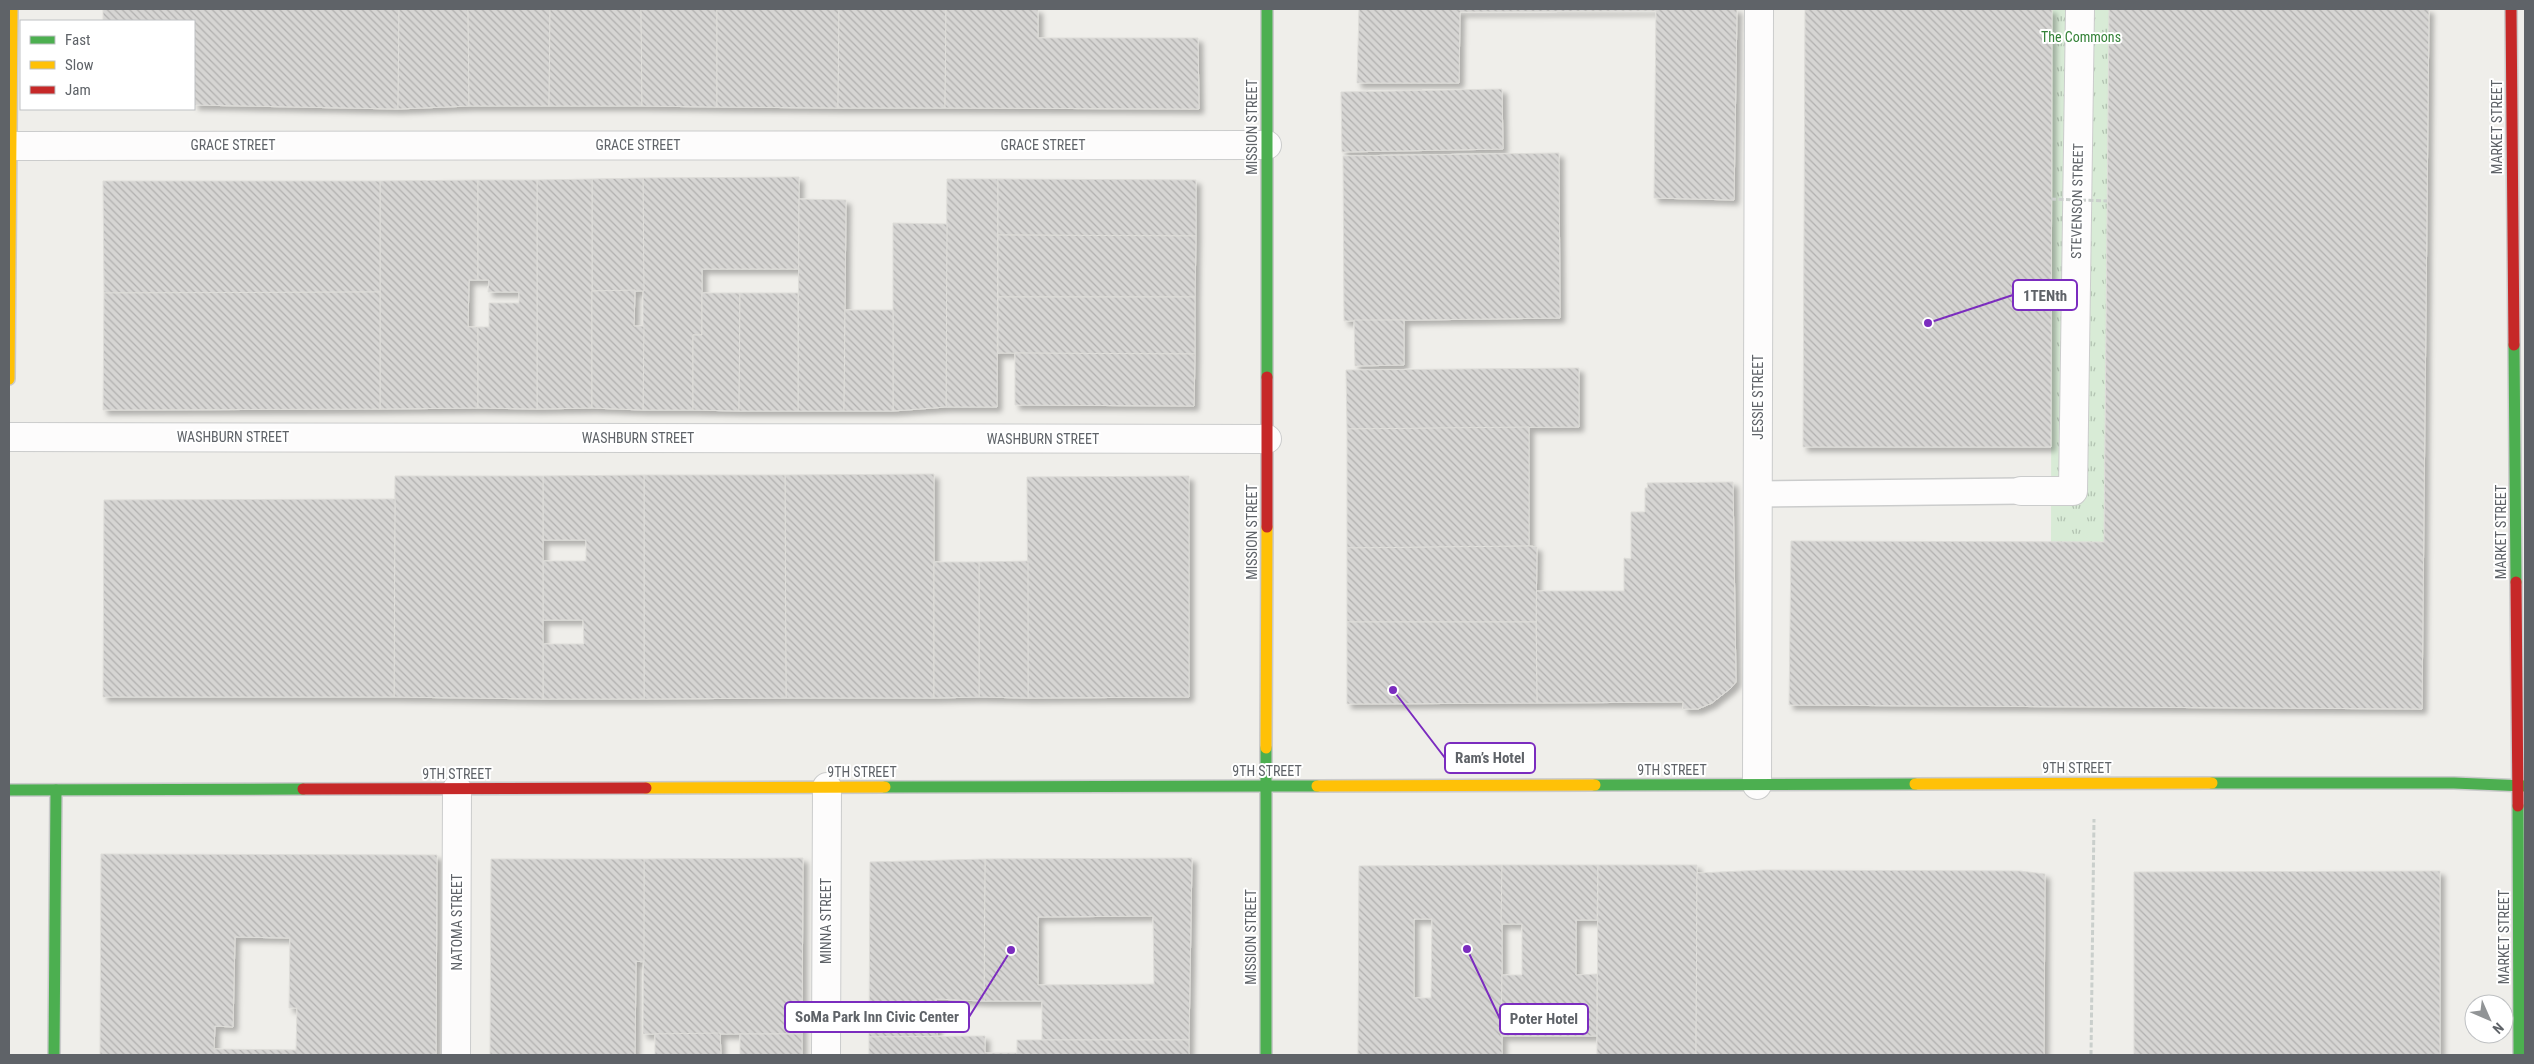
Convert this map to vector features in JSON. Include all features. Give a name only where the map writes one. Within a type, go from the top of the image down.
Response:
[{"type":"main road","points":[[9,379],[12,9]]},
{"type":"main road","name":"MISSION STREET","points":[[1266,1055],[1267,9]]},
{"type":"main road","name":"MARKET STREET","points":[[2511,9],[2521,786],[2519,1055]]},
{"type":"main road","name":"9TH STREET","points":[[9,790],[2095,783],[2454,783],[2521,786]]},
{"type":"main road","points":[[54,1055],[56,790]]},
{"type":"street","name":"JESSIE STREET","points":[[1757,784],[1759,9]]},
{"type":"street","name":"STEVENSON STREET","points":[[2021,491],[2073,490],[2080,9]]},
{"type":"street","name":"GRACE STREET","points":[[10,146],[1267,145]]},
{"type":"street","name":"WASHBURN STREET","points":[[9,437],[1267,439]]},
{"type":"street","name":"MINNA STREET","points":[[826,1055],[827,788]]},
{"type":"street","name":"NATOMA STREET","points":[[456,1055],[457,789]]},
{"type":"lane","points":[[1758,494],[2021,491]]},
{"type":"path","points":[[2052,199],[2107,201]]},
{"type":"path","points":[[2091,1055],[2095,783]]},
{"type":"green space","name":"The Commons","points":[[2052,9],[2109,9],[2104,542],[2051,543]]},
{"type":"building","points":[[103,9],[399,9],[398,109],[195,105],[195,20],[103,20]]},
{"type":"building","points":[[399,9],[468,9],[469,106],[398,109]]},
{"type":"building","points":[[468,9],[550,9],[549,106],[469,106]]},
{"type":"building","points":[[550,9],[641,9],[642,106],[549,106]]},
{"type":"building","points":[[641,9],[717,9],[717,107],[642,106]]},
{"type":"building","points":[[717,9],[839,9],[838,108],[717,107]]},
{"type":"building","points":[[839,9],[946,9],[945,108],[838,108]]},
{"type":"building","points":[[946,9],[1038,9],[1038,38],[1198,38],[1199,109],[945,108]]},
{"type":"building","points":[[1359,9],[1737,9],[1734,200],[1654,198],[1656,11],[1460,12],[1459,83],[1357,83]]},
{"type":"building","points":[[1805,9],[2052,9],[2051,447],[1803,447]]},
{"type":"building","points":[[2109,9],[2429,9],[2422,709],[1789,705],[1791,541],[2104,542]]},
{"type":"building","points":[[1502,89],[1503,149],[1342,152],[1341,92]]},
{"type":"building","points":[[1559,153],[1560,318],[1344,321],[1343,156]]},
{"type":"building","points":[[799,177],[799,269],[702,269],[702,335],[693,335],[693,410],[643,410],[643,178]]},
{"type":"building","points":[[643,178],[644,291],[592,291],[592,179]]},
{"type":"building","points":[[592,179],[592,408],[537,409],[537,180]]},
{"type":"building","points":[[947,179],[998,179],[997,407],[946,407]]},
{"type":"building","points":[[998,179],[1196,180],[1196,236],[998,235]]},
{"type":"building","points":[[478,180],[478,280],[469,280],[468,327],[478,327],[478,408],[380,409],[380,181]]},
{"type":"building","points":[[478,180],[537,180],[537,409],[478,408],[478,327],[489,327],[489,303],[519,303],[519,292],[488,292],[489,280],[478,280]]},
{"type":"building","points":[[103,181],[380,181],[380,292],[104,293]]},
{"type":"building","points":[[799,199],[846,200],[844,411],[798,411]]},
{"type":"building","points":[[893,223],[947,224],[946,407],[893,411]]},
{"type":"building","points":[[998,235],[1196,236],[1195,297],[998,297]]},
{"type":"building","points":[[635,290],[634,326],[644,326],[643,410],[592,408],[592,291]]},
{"type":"building","points":[[380,292],[380,409],[103,410],[104,293]]},
{"type":"building","points":[[702,293],[740,293],[739,411],[693,410],[693,335],[702,335]]},
{"type":"building","points":[[740,293],[798,293],[798,411],[739,411]]},
{"type":"building","points":[[998,297],[1195,297],[1195,354],[998,353]]},
{"type":"building","points":[[845,310],[893,310],[893,411],[844,411]]},
{"type":"building","points":[[1354,320],[1404,320],[1404,365],[1355,366]]},
{"type":"building","points":[[1015,353],[1195,354],[1194,406],[1015,405]]},
{"type":"building","points":[[1579,368],[1579,427],[1347,429],[1346,370]]},
{"type":"building","points":[[1529,427],[1529,546],[1347,548],[1347,429]]},
{"type":"building","points":[[934,474],[934,698],[786,698],[785,475]]},
{"type":"building","points":[[644,475],[785,475],[786,698],[644,699]]},
{"type":"building","points":[[644,475],[644,699],[543,699],[543,644],[584,644],[583,620],[543,620],[543,561],[586,561],[586,540],[543,540],[543,476]]},
{"type":"building","points":[[395,476],[543,476],[543,699],[394,697]]},
{"type":"building","points":[[1189,476],[1189,697],[1028,698],[1027,477]]},
{"type":"building","points":[[1733,482],[1736,682],[1731,688],[1712,703],[1698,709],[1683,709],[1683,702],[1537,703],[1536,591],[1624,591],[1624,558],[1631,559],[1631,512],[1645,512],[1645,488],[1648,488],[1647,483]]},
{"type":"building","points":[[395,499],[394,697],[103,697],[104,500]]},
{"type":"building","points":[[1537,547],[1536,622],[1347,622],[1347,548]]},
{"type":"building","points":[[1028,561],[1028,698],[979,697],[979,562]]},
{"type":"building","points":[[934,562],[979,562],[979,697],[934,698]]},
{"type":"building","points":[[1347,622],[1536,622],[1537,703],[1347,704]]},
{"type":"building","points":[[101,854],[437,855],[436,1055],[100,1055]],"holes":[[[235,937],[290,938],[289,1008],[297,1008],[296,1050],[214,1049],[215,1026],[233,1027]]]},
{"type":"building","points":[[803,858],[802,1034],[643,1034],[644,859]]},
{"type":"building","points":[[1192,858],[1189,1040],[1042,1040],[1042,1001],[984,1001],[985,859]],"holes":[[[1153,916],[1154,984],[1038,985],[1038,917]]]},
{"type":"building","points":[[491,859],[644,859],[644,962],[636,961],[635,1055],[490,1055]]},
{"type":"building","points":[[985,859],[984,1001],[936,999],[937,1037],[869,1037],[870,862]]},
{"type":"building","points":[[1502,865],[1502,1055],[1358,1055],[1359,866]],"holes":[[[1414,919],[1432,919],[1431,998],[1414,998]]]},
{"type":"building","points":[[1502,865],[1598,865],[1597,920],[1576,920],[1576,975],[1597,974],[1597,1036],[1501,1036],[1502,975],[1522,975],[1522,924],[1501,924]]},
{"type":"building","points":[[1598,865],[1697,865],[1696,1055],[1597,1055]]},
{"type":"building","points":[[1765,870],[2020,871],[2045,874],[2044,1055],[1696,1055],[1697,873]]},
{"type":"building","points":[[2440,871],[2440,1055],[2134,1055],[2134,872]]},
{"type":"building","points":[[720,1033],[721,1055],[655,1055],[655,1034]]},
{"type":"building","points":[[740,1034],[802,1034],[802,1055],[740,1055]]},
{"type":"building","points":[[985,1036],[985,1053],[1017,1053],[1017,1055],[869,1055],[869,1037]]},
{"type":"building","points":[[1017,1040],[1189,1040],[1189,1055],[1017,1055]]},
{"type":"traffic: fast","points":[[1267,9],[1267,377]]},
{"type":"traffic: fast","points":[[2514,345],[2516,582]]},
{"type":"traffic: fast","points":[[1266,748],[1266,1055]]},
{"type":"traffic: fast","points":[[2212,783],[2454,783],[2525,786]]},
{"type":"traffic: fast","points":[[1595,785],[1915,784]]},
{"type":"traffic: fast","points":[[885,787],[1317,786]]},
{"type":"traffic: fast","points":[[9,790],[303,789]]},
{"type":"traffic: fast","points":[[54,1055],[56,790]]},
{"type":"traffic: fast","points":[[2518,806],[2519,1055]]},
{"type":"traffic: slow","points":[[9,379],[12,9]]},
{"type":"traffic: slow","points":[[1266,748],[1267,527]]},
{"type":"traffic: slow","points":[[1915,784],[2212,783]]},
{"type":"traffic: slow","points":[[1317,786],[1595,785]]},
{"type":"traffic: slow","points":[[646,788],[885,787]]},
{"type":"traffic: jam","points":[[2511,9],[2514,345]]},
{"type":"traffic: jam","points":[[1267,377],[1267,527]]},
{"type":"traffic: jam","points":[[2516,582],[2518,806]]},
{"type":"traffic: jam","points":[[303,789],[646,788]]},
{"type":"place","name":"1TENth","points":[[1928,323]]},
{"type":"place","name":"Ram’s Hotel","points":[[1393,690]]},
{"type":"place","name":"Poter Hotel","points":[[1467,949]]},
{"type":"place","name":"SoMa Park Inn Civic Center","points":[[1011,950]]}]
